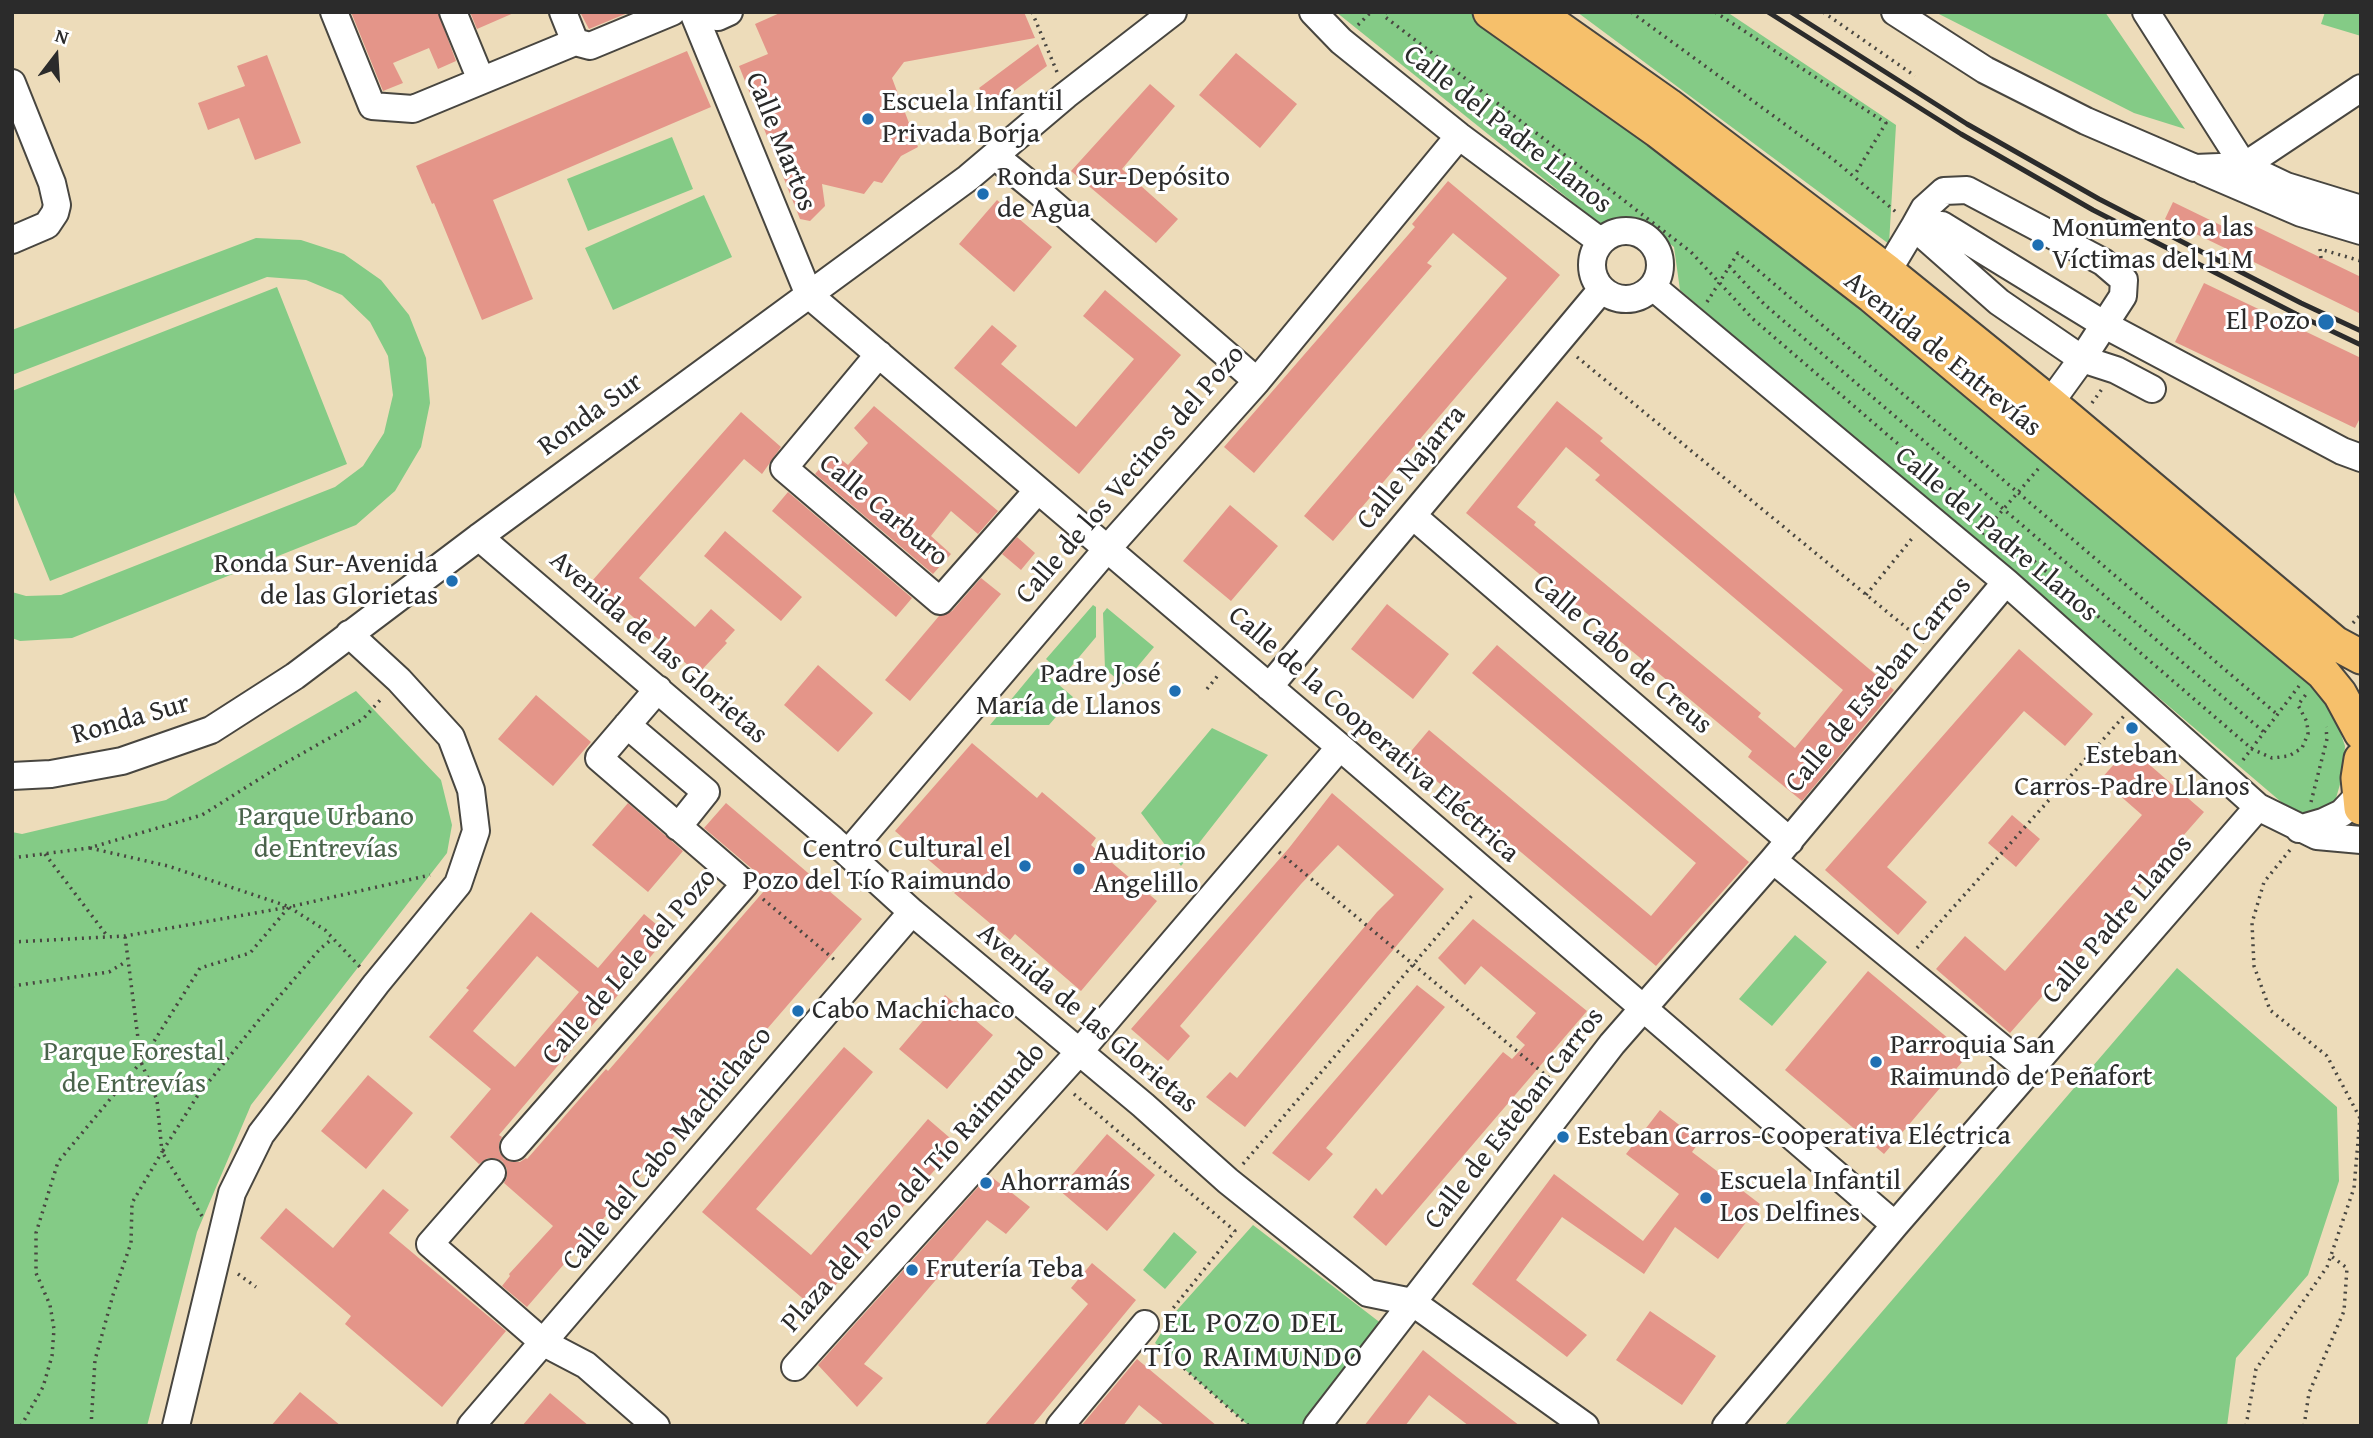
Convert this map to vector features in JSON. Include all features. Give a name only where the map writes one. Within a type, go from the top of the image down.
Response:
[{"type":"main road","name":"Avenida de Entrevías","points":[[1490,12],[2050,404],[2335,643],[2361,657]]},
{"type":"main road","name":"Avenida de Entrevías","points":[[1536,12],[1668,105],[1880,284],[2323,673],[2340,694],[2361,733]]},
{"type":"main road","points":[[2360,802],[2361,759]]},
{"type":"street","points":[[334,12],[372,106],[413,109],[575,42],[590,46],[672,12]]},
{"type":"street","points":[[453,12],[481,80]]},
{"type":"street","points":[[563,12],[575,42]]},
{"type":"street","name":"Calle del Padre Llanos","points":[[1313,12],[1341,41],[1459,136],[1600,241]]},
{"type":"street","points":[[1895,12],[1985,69],[2085,121],[2301,212],[2361,231]]},
{"type":"street","points":[[2146,12],[2244,166]]},
{"type":"street","name":"Calle Martos","points":[[713,14],[809,295]]},
{"type":"street","name":"Ronda Sur","points":[[12,776],[51,774],[122,761],[211,730],[295,676],[995,156],[1066,95],[1175,14]]},
{"type":"street","points":[[12,83],[56,195],[55,214],[47,225],[12,240]]},
{"type":"street","points":[[2244,166],[2361,88]]},
{"type":"street","name":"Calle de los Vecinos del Pozo","points":[[848,853],[1107,549],[1257,381],[1459,136]]},
{"type":"street","points":[[995,156],[1257,381]]},
{"type":"street","points":[[2195,168],[2244,166],[2286,186],[2361,209]]},
{"type":"street","points":[[1880,284],[1924,209],[1944,191],[1967,190],[2104,262],[2124,280],[2123,296],[2050,404]]},
{"type":"street","points":[[1914,227],[1942,225],[2105,325],[2342,451],[2361,458]]},
{"type":"street","points":[[1914,227],[1999,302],[2082,359],[2116,370],[2152,389]]},
{"type":"street","points":[[1622,230],[1636,232],[1648,238],[1656,249],[1660,262],[1659,275],[1653,287],[1642,295],[1629,299],[1616,298],[1602,289],[1595,281],[1591,266],[1600,241],[1609,234],[1622,230]]},
{"type":"street","name":"Calle del Padre Llanos","points":[[1653,287],[2006,582],[2258,807],[2317,836],[2361,840]]},
{"type":"street","name":"Calle Najarra","points":[[1269,687],[1602,289]]},
{"type":"street","name":"Calle de la Cooperativa Eléctrica","points":[[809,295],[1895,1225]]},
{"type":"street","name":"Calle Carburo","points":[[879,354],[784,468],[940,601],[1038,490]]},
{"type":"street","name":"Calle Cabo de Creus","points":[[1413,516],[1781,851]]},
{"type":"street","name":"Avenida de las Glorietas","points":[[479,537],[1228,1181],[1368,1293],[1412,1301],[1585,1426]]},
{"type":"street","name":"Calle de Esteban Carros","points":[[1317,1426],[1570,1096],[1781,851],[2006,582]]},
{"type":"street","points":[[176,1426],[232,1193],[261,1134],[376,984],[458,884],[475,831],[471,790],[451,737],[399,680],[349,634]]},
{"type":"street","name":"Calle de Lele del Pozo","points":[[514,1147],[745,884],[598,758],[658,690]]},
{"type":"street","points":[[627,725],[706,792],[678,827]]},
{"type":"street","name":"Plaza del Pozo del Tío Raimundo","points":[[795,1367],[1080,1051],[1340,747]]},
{"type":"street","points":[[2299,829],[2323,822],[2360,802]]},
{"type":"street","name":"Calle Padre Llanos","points":[[1726,1426],[1895,1225],[2258,807]]},
{"type":"street","points":[[1781,851],[1902,965],[2030,1071]]},
{"type":"street","name":"Calle del Cabo Machichaco","points":[[471,1426],[912,912]]},
{"type":"street","points":[[492,1173],[430,1244],[544,1343],[586,1365],[656,1426]]},
{"type":"street","points":[[1060,1426],[1143,1327]]},
{"type":"path","points":[[1032,12],[1066,95]]},
{"type":"path","points":[[1386,12],[1384,16],[1691,252],[1753,319],[2252,749],[2272,758],[2289,756],[2302,748],[2308,734],[2307,722],[2298,705],[2308,692],[2314,701]]},
{"type":"path","points":[[1631,12],[1854,176],[1914,227]]},
{"type":"path","points":[[1715,12],[1886,124],[1854,176]]},
{"type":"path","points":[[1823,12],[1915,76]]},
{"type":"path","points":[[2321,258],[2320,249],[2361,261]]},
{"type":"path","points":[[1695,322],[1738,253],[2278,715]]},
{"type":"path","points":[[1729,266],[1765,305],[2265,733]]},
{"type":"path","points":[[1558,342],[1943,658]]},
{"type":"path","points":[[2227,778],[2265,733],[2306,677]]},
{"type":"path","points":[[12,858],[89,848],[202,815],[280,766],[363,719],[387,693]]},
{"type":"path","points":[[1902,965],[2139,699]]},
{"type":"path","points":[[2246,1426],[2256,1369],[2327,1268],[2354,1188],[2360,1118],[2327,1056],[2270,1010],[2254,966],[2252,923],[2264,882],[2290,850],[2311,805],[2327,739],[2325,718]]},
{"type":"path","points":[[1261,837],[1570,1096]]},
{"type":"path","points":[[89,848],[168,866],[289,907],[325,930],[376,984]]},
{"type":"path","points":[[45,854],[108,937]]},
{"type":"path","points":[[12,942],[125,936],[289,907],[430,875]]},
{"type":"path","points":[[1228,1181],[1489,876]]},
{"type":"path","points":[[745,884],[855,978]]},
{"type":"path","points":[[21,1426],[43,1387],[52,1356],[54,1329],[50,1305],[36,1273],[36,1233],[58,1162],[141,1062],[200,968],[250,953],[289,907]]},
{"type":"path","points":[[125,936],[141,1062],[157,1100],[162,1152],[204,1217]]},
{"type":"path","points":[[91,1426],[95,1360],[131,1243],[132,1203],[198,1095],[320,949],[333,938]]},
{"type":"path","points":[[12,986],[109,972],[127,961]]},
{"type":"path","points":[[1055,1078],[1235,1231],[1163,1321],[1143,1327]]},
{"type":"path","points":[[2304,1426],[2309,1394],[2344,1311],[2347,1268],[2331,1256]]},
{"type":"path","points":[[1143,1327],[1249,1426]]},
{"type":"green space","points":[[1336,12],[1470,12],[1820,267],[2327,693],[2345,746],[2343,774],[2334,805],[2315,812],[2293,812],[1680,290],[1674,247],[1637,218],[1600,224]]},
{"type":"green space","points":[[1577,12],[1727,12],[1896,125],[1889,244]]},
{"type":"green space","points":[[1935,12],[2105,12],[2185,129],[2134,113]]},
{"type":"green space","points":[[2325,12],[2361,12],[2361,36],[2321,24]]},
{"type":"green space","points":[[672,137],[693,189],[588,231],[567,179]]},
{"type":"green space","points":[[704,195],[732,257],[613,310],[585,248]]},
{"type":"green space","points":[[256,238],[301,240],[344,254],[381,280],[409,315],[426,358],[430,403],[421,447],[395,491],[356,525],[72,638],[20,641],[12,638],[12,592],[26,596],[61,595],[335,487],[363,466],[384,433],[393,395],[388,356],[370,322],[342,295],[306,280],[267,277],[12,375],[12,330]]},
{"type":"green space","points":[[277,287],[347,464],[50,581],[12,487],[12,391]]},
{"type":"green space","points":[[1093,605],[1096,607],[1096,637],[1064,675],[1046,659]]},
{"type":"green space","points":[[1107,608],[1154,647],[1123,684],[1105,669],[1103,613]]},
{"type":"green space","points":[[1038,667],[1073,697],[1049,725],[990,725]]},
{"type":"green space","points":[[356,691],[441,780],[452,825],[447,853],[251,1105],[197,1232],[147,1426],[12,1426],[12,832],[22,834],[166,800]]},
{"type":"green space","points":[[1212,728],[1268,755],[1181,866],[1141,813]]},
{"type":"green space","points":[[1795,935],[1827,962],[1772,1026],[1739,999]]},
{"type":"green space","points":[[2177,968],[2337,1107],[2339,1181],[2308,1275],[2236,1358],[2227,1426],[1784,1426]]},
{"type":"green space","points":[[1253,1225],[1382,1324],[1302,1426],[1249,1426],[1155,1343],[1170,1318]]},
{"type":"green space","points":[[1174,1232],[1197,1252],[1165,1289],[1143,1270]]},
{"type":"building","points":[[351,12],[438,12],[456,61],[438,69],[429,48],[393,63],[403,83],[383,91]]},
{"type":"building","points":[[470,12],[516,12],[477,29]]},
{"type":"building","points":[[580,12],[630,12],[589,29]]},
{"type":"building","name":"Escuela Infantil Privada Borja","points":[[782,12],[1024,12],[1035,38],[904,62],[892,78],[918,147],[901,156],[882,183],[874,181],[864,194],[822,184],[825,206],[810,221],[800,219],[739,66],[768,54],[755,24]]},
{"type":"building","points":[[1038,44],[1047,66],[994,106],[979,88]]},
{"type":"building","points":[[687,51],[711,107],[493,200],[533,299],[482,320],[416,166]]},
{"type":"building","points":[[1236,53],[1297,104],[1260,148],[1199,95]]},
{"type":"building","points":[[267,55],[301,143],[255,160],[239,118],[208,130],[198,103],[245,86],[237,66]]},
{"type":"building","points":[[1150,84],[1175,106],[1122,169],[1178,219],[1156,243],[1071,171]]},
{"type":"building","points":[[1448,181],[1560,275],[1333,541],[1304,516],[1507,278],[1453,233],[1427,263],[1432,266],[1254,473],[1224,447],[1415,227],[1412,224]]},
{"type":"building","points":[[997,200],[1052,247],[1014,292],[959,244]]},
{"type":"building","points":[[2173,202],[2245,237],[2251,224],[2361,277],[2361,314],[2165,219]]},
{"type":"building","points":[[2204,283],[2361,358],[2361,416],[2355,428],[2175,342]]},
{"type":"building","points":[[1105,290],[1181,355],[1079,474],[954,368],[992,325],[1017,346],[1001,364],[1076,427],[1134,359],[1083,316]]},
{"type":"building","points":[[1557,401],[1603,438],[1600,441],[1894,690],[1802,801],[1748,757],[1752,751],[1466,513]],"holes":[[[1566,447],[1600,475],[1595,480],[1843,690],[1795,748],[1758,717],[1761,713],[1534,525],[1536,522],[1517,507]]]},
{"type":"building","points":[[874,406],[998,511],[978,534],[951,511],[931,536],[951,554],[933,574],[815,474],[833,453],[848,465],[868,443],[854,428]]},
{"type":"building","points":[[741,412],[781,447],[762,474],[744,459],[639,578],[695,627],[711,609],[735,630],[725,641],[727,643],[698,674],[592,581]]},
{"type":"building","points":[[788,492],[912,598],[896,617],[772,511]]},
{"type":"building","points":[[1230,505],[1278,546],[1231,601],[1183,561]]},
{"type":"building","points":[[725,531],[802,597],[781,621],[704,556]]},
{"type":"building","points":[[1017,537],[1035,553],[1021,570],[1002,554]]},
{"type":"building","points":[[981,578],[1001,594],[910,701],[885,680],[939,616],[952,611]]},
{"type":"building","points":[[1387,604],[1449,654],[1413,699],[1351,649]]},
{"type":"building","points":[[1497,645],[1749,862],[1656,966],[1407,756],[1429,730],[1651,916],[1696,863],[1472,673]]},
{"type":"building","points":[[2019,649],[2093,714],[2065,746],[2024,711],[1887,867],[1927,902],[1898,935],[1825,870]]},
{"type":"building","points":[[818,665],[873,713],[838,752],[784,705]]},
{"type":"building","points":[[536,695],[591,742],[553,786],[498,739]]},
{"type":"building","name":"Centro Cultural el Pozo del Tío Raimundo","points":[[972,743],[1037,798],[1042,792],[1096,838],[1091,845],[1157,901],[1081,991],[1015,934],[1010,940],[954,893],[960,887],[895,831]]},
{"type":"building","points":[[2129,747],[2204,812],[2010,1033],[1936,969],[1965,936],[2005,971],[2142,815],[2101,779]]},
{"type":"building","points":[[1332,793],[1444,889],[1245,1127],[1206,1097],[1230,1072],[1237,1078],[1394,895],[1338,845],[1301,884],[1180,1026],[1190,1036],[1168,1061],[1131,1029],[1289,848]]},
{"type":"building","points":[[628,803],[683,851],[648,892],[592,845]]},
{"type":"building","points":[[726,803],[862,919],[527,1307],[502,1286],[509,1274],[553,1226],[504,1183],[507,1169],[502,1161],[488,1158],[479,1164],[450,1137],[491,1089],[429,1037],[469,990],[466,988],[531,912],[598,968],[644,914],[669,935],[499,1135],[502,1137],[499,1151],[504,1159],[520,1162],[527,1159],[606,1069],[608,1071],[770,884],[704,828]],"holes":[[[537,956],[579,992],[515,1067],[473,1031]]]},
{"type":"building","points":[[2012,815],[2040,839],[2016,867],[1988,843]]},
{"type":"building","points":[[1473,919],[1587,1011],[1386,1246],[1353,1217],[1376,1188],[1382,1195],[1503,1052],[1512,1059],[1525,1045],[1516,1037],[1536,1013],[1481,966],[1465,985],[1438,958]]},
{"type":"building","name":"Parroquia San Raimundo de Peñafort","points":[[1868,971],[1968,1055],[1884,1154],[1785,1070]]},
{"type":"building","points":[[1417,985],[1445,1007],[1326,1148],[1333,1154],[1309,1181],[1272,1153]]},
{"type":"building","points":[[945,995],[993,1035],[947,1089],[899,1049]]},
{"type":"building","points":[[844,1047],[873,1072],[756,1209],[811,1255],[928,1119],[957,1144],[815,1309],[702,1212]]},
{"type":"building","points":[[368,1075],[413,1113],[366,1169],[321,1131]]},
{"type":"building","points":[[1660,1110],[1700,1141],[1692,1152],[1760,1204],[1718,1259],[1675,1227],[1644,1274],[1562,1217],[1516,1280],[1587,1335],[1567,1357],[1472,1284],[1554,1174],[1643,1241],[1679,1194],[1626,1154]]},
{"type":"building","points":[[1107,1134],[1155,1175],[1107,1231],[1059,1190]]},
{"type":"building","points":[[989,1175],[1030,1207],[1006,1234],[987,1220],[864,1364],[883,1378],[857,1407],[818,1365]]},
{"type":"building","points":[[383,1189],[409,1210],[389,1233],[506,1331],[442,1407],[345,1324],[351,1316],[260,1238],[286,1208],[333,1248]]},
{"type":"building","points":[[1092,1263],[1136,1300],[1032,1426],[984,1426],[1088,1304],[1071,1288]]},
{"type":"building","points":[[1650,1311],[1716,1356],[1682,1405],[1616,1360]]},
{"type":"building","points":[[1423,1350],[1520,1426],[1469,1426],[1429,1395],[1405,1426],[1364,1426]]},
{"type":"building","points":[[1137,1359],[1217,1426],[1165,1426],[1139,1405],[1123,1426],[1081,1426]]},
{"type":"building","points":[[300,1392],[341,1426],[271,1426]]},
{"type":"building","points":[[550,1393],[589,1426],[522,1426]]},
{"type":"railway","points":[[1768,12],[1961,134],[2093,210],[2361,345]]},
{"type":"railway","points":[[1791,12],[1967,124],[2099,199],[2361,331]]},
{"type":"place","name":"Escuela Infantil Privada Borja","points":[[868,119]]},
{"type":"place","name":"Ronda Sur-Depósito de Agua","points":[[983,194]]},
{"type":"place","name":"Monumento a las Víctimas del 11M","points":[[2038,245]]},
{"type":"place","name":"El Pozo","points":[[2326,322]]},
{"type":"place","name":"Ronda Sur-Avenida de las Glorietas","points":[[452,581]]},
{"type":"place","name":"Padre José María de Llanos","points":[[1175,691]]},
{"type":"place","name":"Esteban Carros-Padre Llanos","points":[[2132,728]]},
{"type":"place","name":"Centro Cultural el Pozo del Tío Raimundo","points":[[1025,866]]},
{"type":"place","name":"Auditorio Angelillo","points":[[1079,869]]},
{"type":"place","name":"Cabo Machichaco","points":[[798,1011]]},
{"type":"place","name":"Parroquia San Raimundo de Peñafort","points":[[1876,1062]]},
{"type":"place","name":"Esteban Carros-Cooperativa Eléctrica","points":[[1563,1137]]},
{"type":"place","name":"Ahorramás","points":[[986,1183]]},
{"type":"place","name":"Escuela Infantil Los Delfines","points":[[1706,1198]]},
{"type":"place","name":"Frutería Teba","points":[[912,1270]]},
{"type":"district","name":"EL POZO DEL TÍO RAIMUNDO","points":[[1254,1341]]},
{"type":"park label","name":"Parque Urbano de Entrevías","points":[[326,834]]},
{"type":"park label","name":"Parque Forestal de Entrevías","points":[[134,1069]]}]
